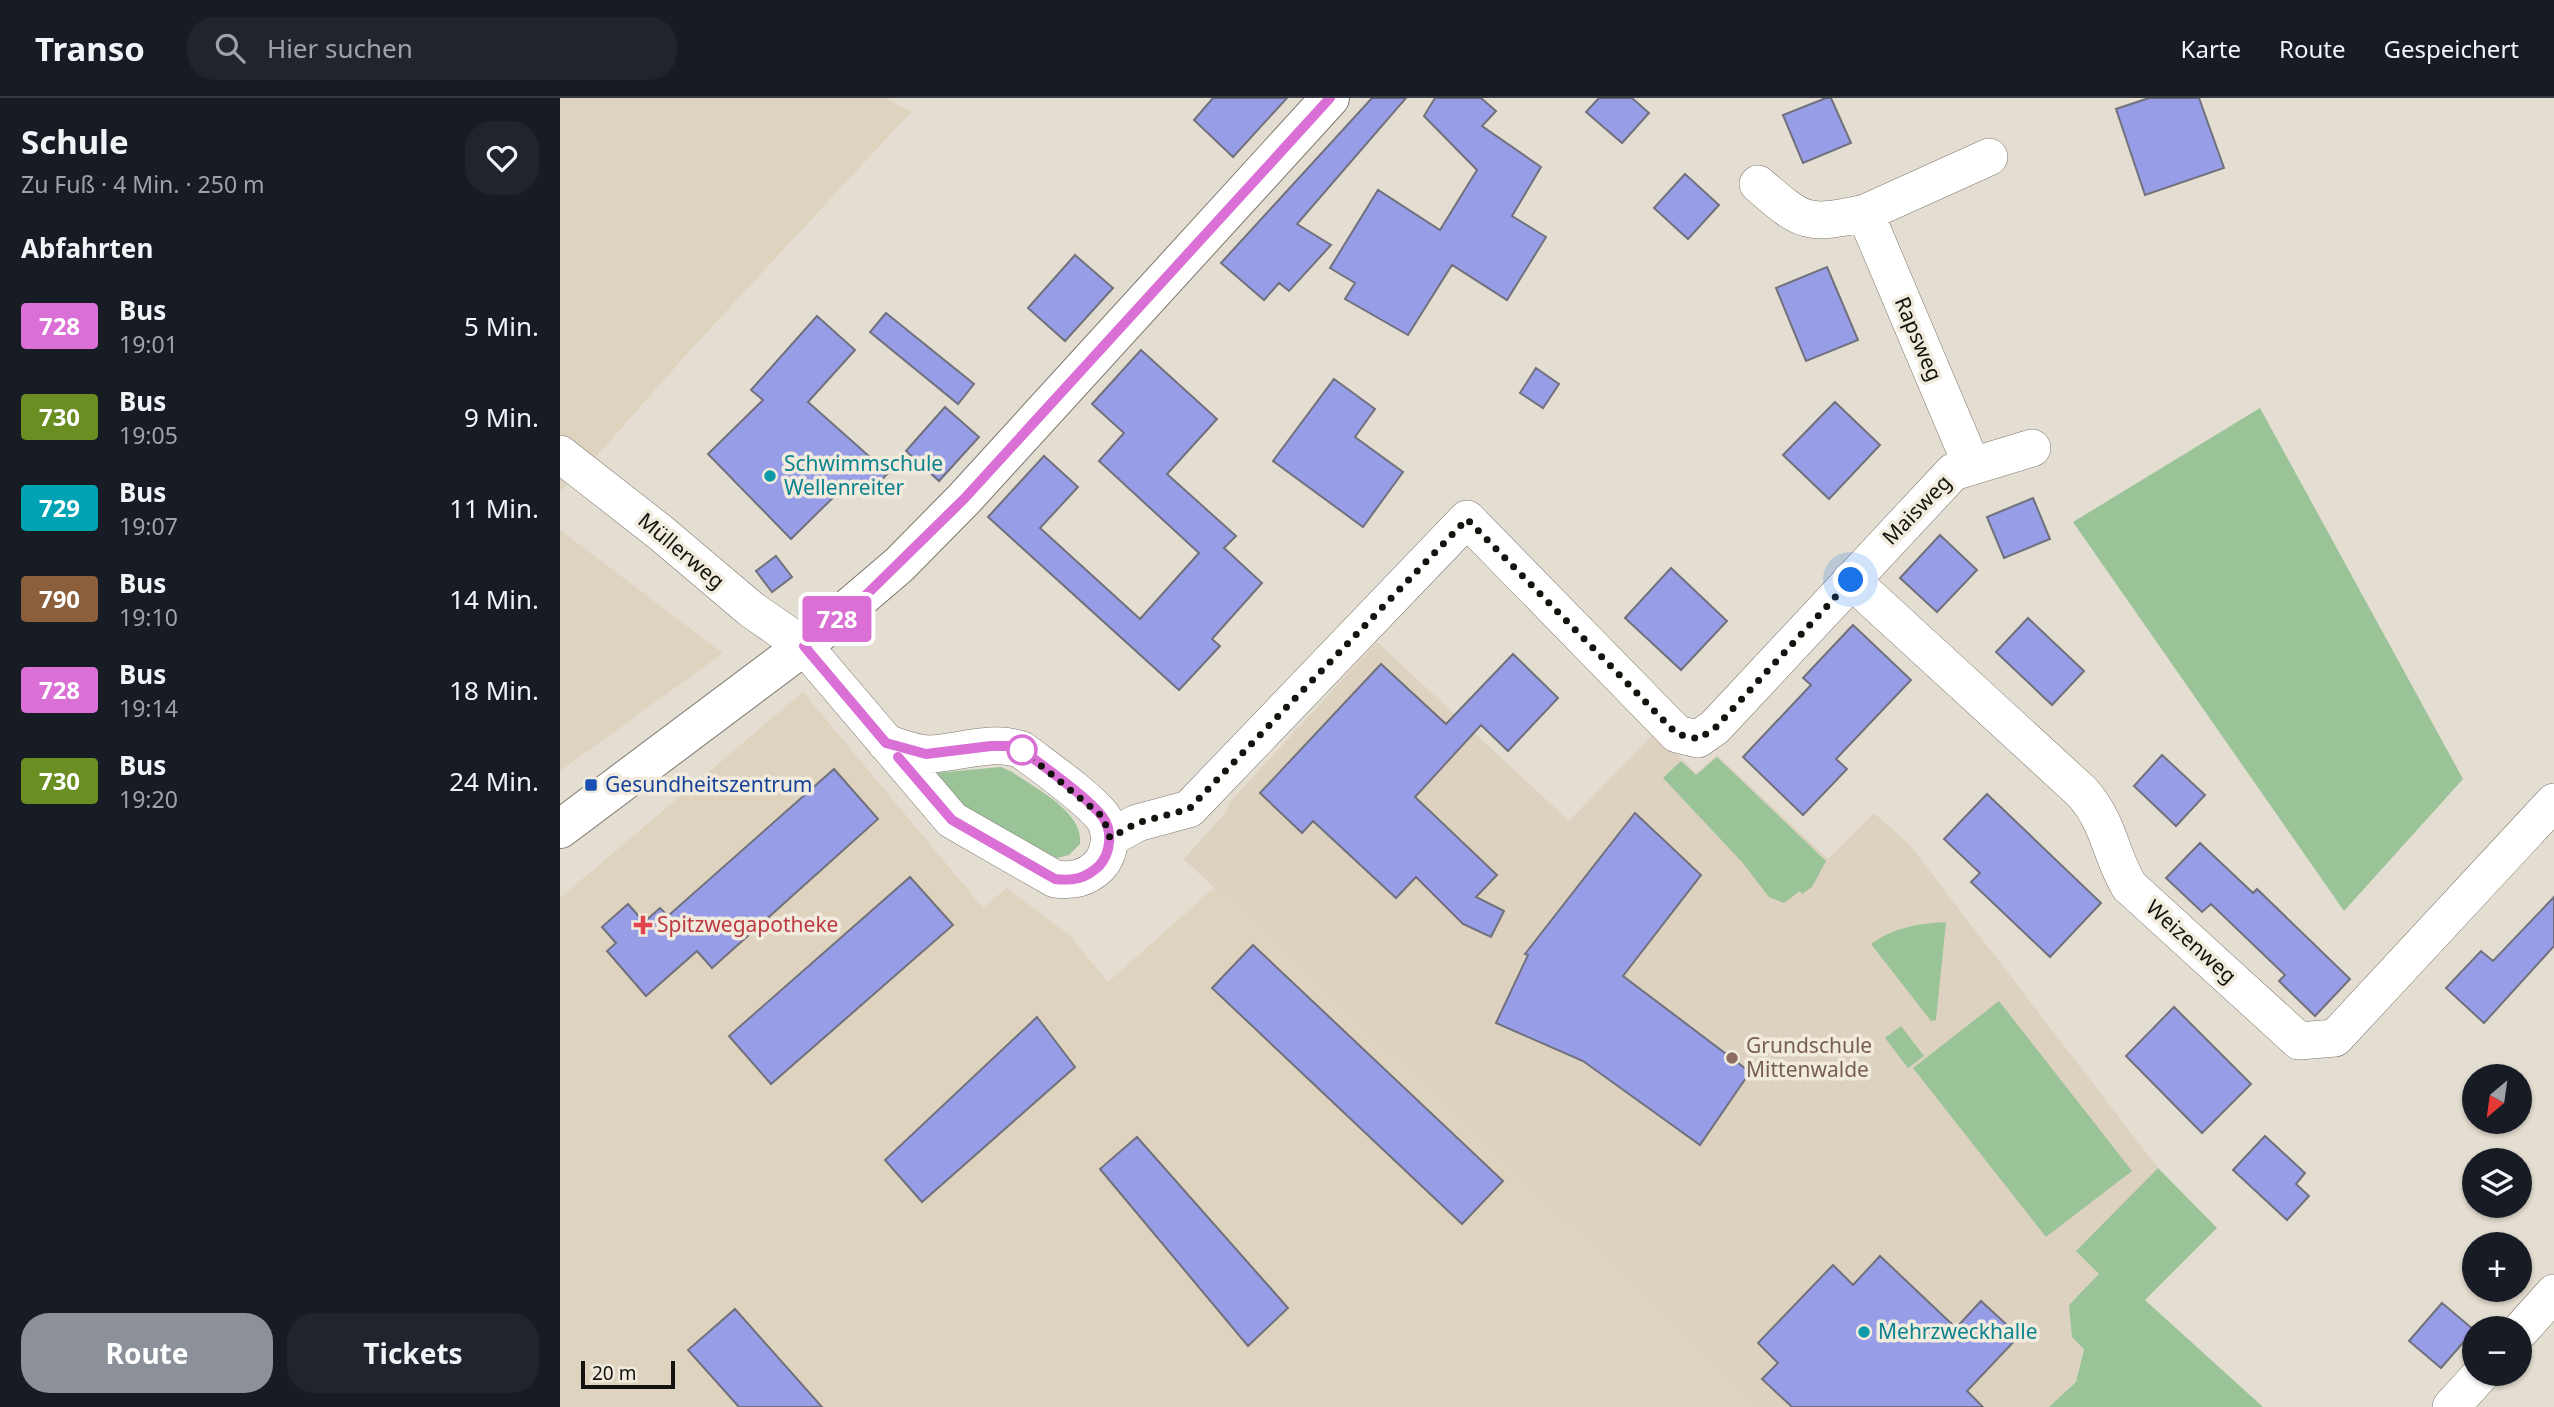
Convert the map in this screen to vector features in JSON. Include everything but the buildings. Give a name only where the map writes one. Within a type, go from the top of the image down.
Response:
[{"type":"main road","points":[[560,829],[804,646],[863,598],[964,499],[1330,98]]},
{"type":"street","points":[[1758,184],[1791,212],[1821,222],[1865,213],[1989,157]]},
{"type":"street","name":"Rapsweg","points":[[1865,213],[1972,466]]},
{"type":"street","name":"Maisweg","points":[[1110,838],[1137,823],[1189,809],[1467,519],[1677,734],[1699,739],[1716,727],[1953,472],[2032,448]]},
{"type":"street","name":"Müllerweg","points":[[560,454],[661,533],[752,610],[804,646],[952,820],[1055,879],[1073,881],[1090,874],[1105,859],[1110,838]]},
{"type":"street","name":"Weizenweg","points":[[1851,580],[2082,792],[2103,820],[2114,860],[2129,886],[2299,1041],[2335,1038],[2554,802]]},
{"type":"street","points":[[886,743],[926,754],[991,746],[1009,746],[1022,750],[1103,817],[1110,838]]},
{"type":"street","points":[[2532,1318],[2554,1293]]},
{"type":"street","points":[[2451,1407],[2470,1386]]},
{"type":"shaded area","points":[[560,98],[886,98],[911,112],[693,347],[594,459],[560,491]]},
{"type":"shaded area","points":[[560,530],[723,653],[560,771]]},
{"type":"shaded area","name":"Grundschule Mittenwalde","points":[[1377,642],[1569,821],[1655,732],[1696,773],[1717,755],[1828,859],[1874,813],[1908,843],[2158,1168],[2076,1251],[2099,1274],[2076,1382],[2049,1407],[1762,1407],[1184,859],[1226,812],[1230,802]]},
{"type":"shaded area","points":[[803,692],[983,908],[1007,888],[1070,936],[1108,982],[1214,888],[1762,1407],[560,1407],[560,898]]},
{"type":"green space","points":[[2260,408],[2463,779],[2344,911],[2073,522]]},
{"type":"green space","points":[[1717,757],[1826,861],[1812,887],[1802,894],[1800,891],[1784,903],[1769,897],[1742,862],[1663,778],[1681,761],[1696,775]]},
{"type":"green space","points":[[1001,767],[1045,794],[1067,812],[1079,832],[1080,844],[1069,855],[1057,858],[961,809],[935,773]]},
{"type":"green space","points":[[1946,922],[1936,1020],[1931,1021],[1871,944],[1907,927]]},
{"type":"green space","points":[[1999,1001],[2132,1171],[2046,1237],[1913,1068]]},
{"type":"green space","points":[[1901,1026],[1924,1056],[1908,1068],[1885,1038]]},
{"type":"green space","points":[[2158,1168],[2217,1228],[2145,1300],[2263,1407],[2049,1407],[2076,1382],[2084,1349],[2072,1337],[2069,1305],[2099,1274],[2076,1251]]},
{"type":"bus line","name":"728","points":[[898,757],[952,820],[1055,879],[1073,881],[1090,874],[1105,859],[1110,838],[1103,817],[1022,750],[1009,746],[991,746],[926,754],[886,743],[833,677],[804,646],[863,598],[915,550],[964,499],[1330,98]]},
{"type":"place","name":"Schwimmschule Wellenreiter","points":[[770,476]]},
{"type":"place","name":"Gesundheitszentrum","points":[[591,785]]},
{"type":"place","name":"Spitzwegapotheke","points":[[643,925]]},
{"type":"place","name":"Grundschule Mittenwalde","points":[[1732,1058]]},
{"type":"place","name":"Mehrzweckhalle","points":[[1864,1332]]},
{"type":"route","points":[[1022,750],[1103,817],[1110,838],[1137,823],[1162,814],[1189,809],[1467,519],[1677,734],[1699,739],[1716,727],[1851,580]]}]
